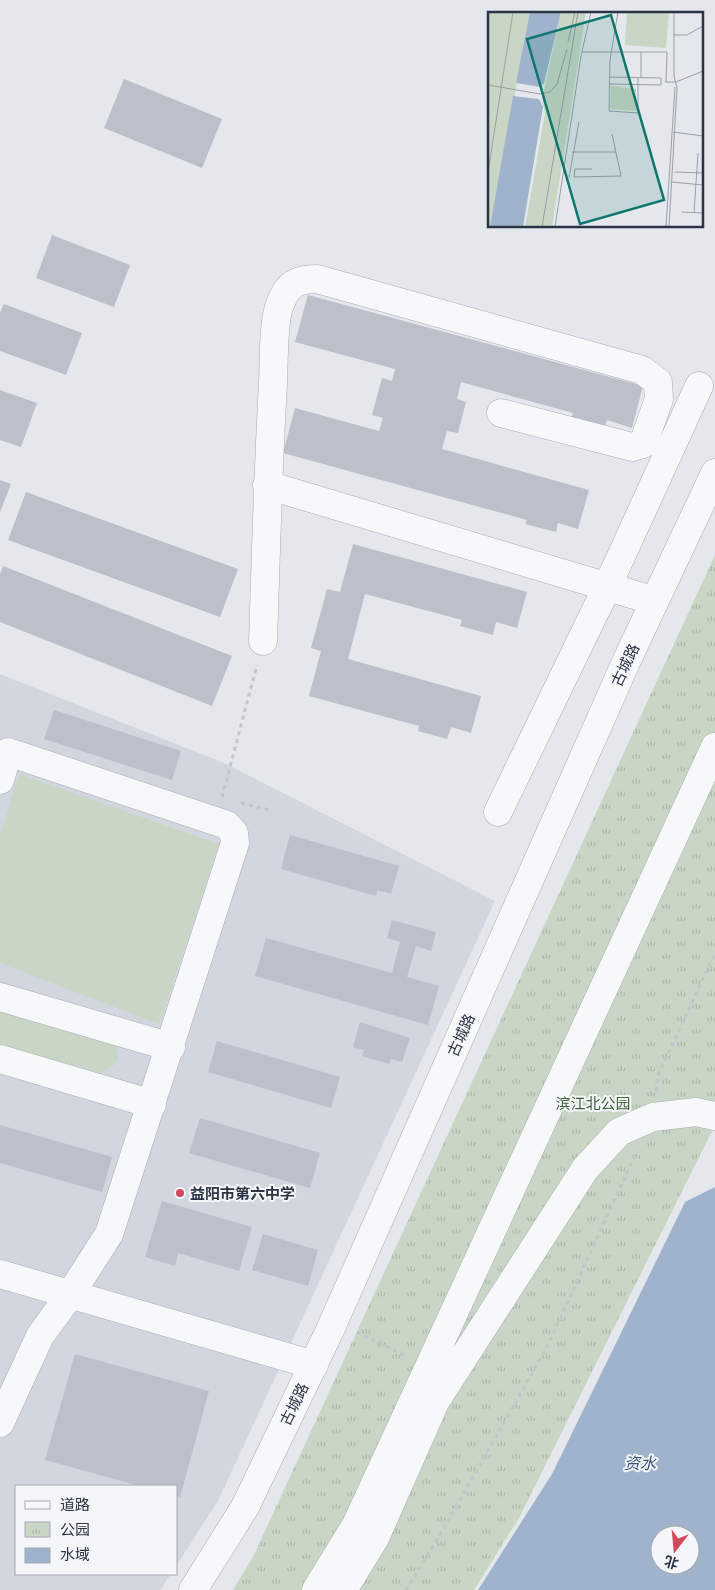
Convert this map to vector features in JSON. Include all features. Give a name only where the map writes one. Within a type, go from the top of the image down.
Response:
[{"type":"street","points":[[263,641],[268,486],[278,306],[287,290],[300,279],[317,279],[642,370],[658,382],[659,399],[643,444],[632,447],[501,412]]},
{"type":"street","points":[[498,812],[608,588],[699,386]]},
{"type":"street","name":"古城路","points":[[193,1590],[245,1506],[314,1365],[654,601],[715,473]]},
{"type":"street","points":[[268,486],[654,601]]},
{"type":"street","points":[[316,1590],[356,1525],[715,747]]},
{"type":"street","points":[[0,780],[8,752],[227,825],[234,833],[235,843],[171,1047],[109,1234],[70,1295],[40,1336],[0,1423]]},
{"type":"street","points":[[0,997],[171,1047]]},
{"type":"street","points":[[0,1058],[152,1104]]},
{"type":"street","points":[[343,1590],[375,1538],[435,1402],[585,1169],[619,1132],[653,1116],[696,1112],[715,1116]]},
{"type":"street","points":[[0,1274],[314,1365]]},
{"type":"path","points":[[222,797],[263,641]]},
{"type":"path","points":[[406,1590],[441,1533],[547,1347],[653,1116],[658,1074],[715,953]]},
{"type":"path","points":[[334,1321],[429,1367]]},
{"type":"shaded area","name":"益阳市第六中学","points":[[0,674],[224,763],[495,901],[218,1501],[178,1563],[178,1485],[15,1485],[15,1575],[170,1575],[160,1590],[0,1590]]},
{"type":"green space","name":"滨江北公园","points":[[715,555],[715,1125],[519,1518],[474,1590],[233,1590],[253,1557]]},
{"type":"green space","points":[[19,774],[219,844],[159,1024],[0,963],[0,837]]},
{"type":"green space","points":[[0,1007],[115,1044],[118,1058],[113,1066],[101,1073],[0,1045]]},
{"type":"water","name":"资水","points":[[715,1187],[715,1590],[478,1590],[552,1474],[685,1202]]},
{"type":"building","points":[[124,79],[222,119],[202,168],[104,128]]},
{"type":"building","points":[[52,235],[130,265],[114,307],[36,278]]},
{"type":"building","points":[[308,295],[643,386],[632,428],[607,420],[603,434],[570,425],[573,413],[461,382],[457,399],[466,402],[458,433],[447,431],[442,449],[589,490],[578,529],[558,523],[556,532],[525,524],[527,520],[283,453],[295,408],[379,431],[383,418],[372,415],[382,378],[392,381],[395,369],[295,342]]},
{"type":"building","points":[[4,304],[82,333],[66,375],[0,351],[0,313]]},
{"type":"building","points":[[0,390],[37,403],[21,447],[0,440]]},
{"type":"building","points":[[0,480],[11,484],[0,512]]},
{"type":"building","points":[[26,492],[238,569],[220,617],[8,540]]},
{"type":"building","points":[[353,544],[527,592],[517,628],[496,622],[493,635],[460,626],[462,620],[365,594],[348,659],[481,696],[471,733],[451,727],[447,739],[418,731],[419,726],[309,696],[321,651],[311,648],[327,589],[340,592]]},
{"type":"building","points":[[3,566],[232,656],[212,706],[0,622],[0,574]]},
{"type":"building","points":[[54,710],[181,751],[172,780],[44,739]]},
{"type":"building","points":[[290,835],[399,866],[391,894],[377,890],[376,896],[281,869]]},
{"type":"building","points":[[392,920],[436,932],[431,951],[416,946],[407,977],[439,986],[428,1025],[255,976],[266,938],[392,973],[400,942],[387,938]]},
{"type":"building","points":[[360,1022],[410,1038],[402,1062],[391,1059],[389,1064],[362,1056],[364,1050],[353,1047]]},
{"type":"building","points":[[217,1041],[340,1077],[331,1108],[208,1072]]},
{"type":"building","points":[[200,1118],[320,1153],[310,1188],[189,1153]]},
{"type":"building","points":[[0,1125],[112,1157],[102,1192],[0,1163]]},
{"type":"building","points":[[162,1201],[252,1227],[239,1271],[178,1253],[175,1266],[145,1257]]},
{"type":"building","points":[[263,1234],[318,1250],[308,1286],[252,1270]]},
{"type":"building","points":[[75,1354],[209,1391],[180,1497],[178,1496],[178,1485],[136,1485],[45,1460]]},
{"type":"place","name":"益阳市第六中学","points":[[180,1193]]}]
